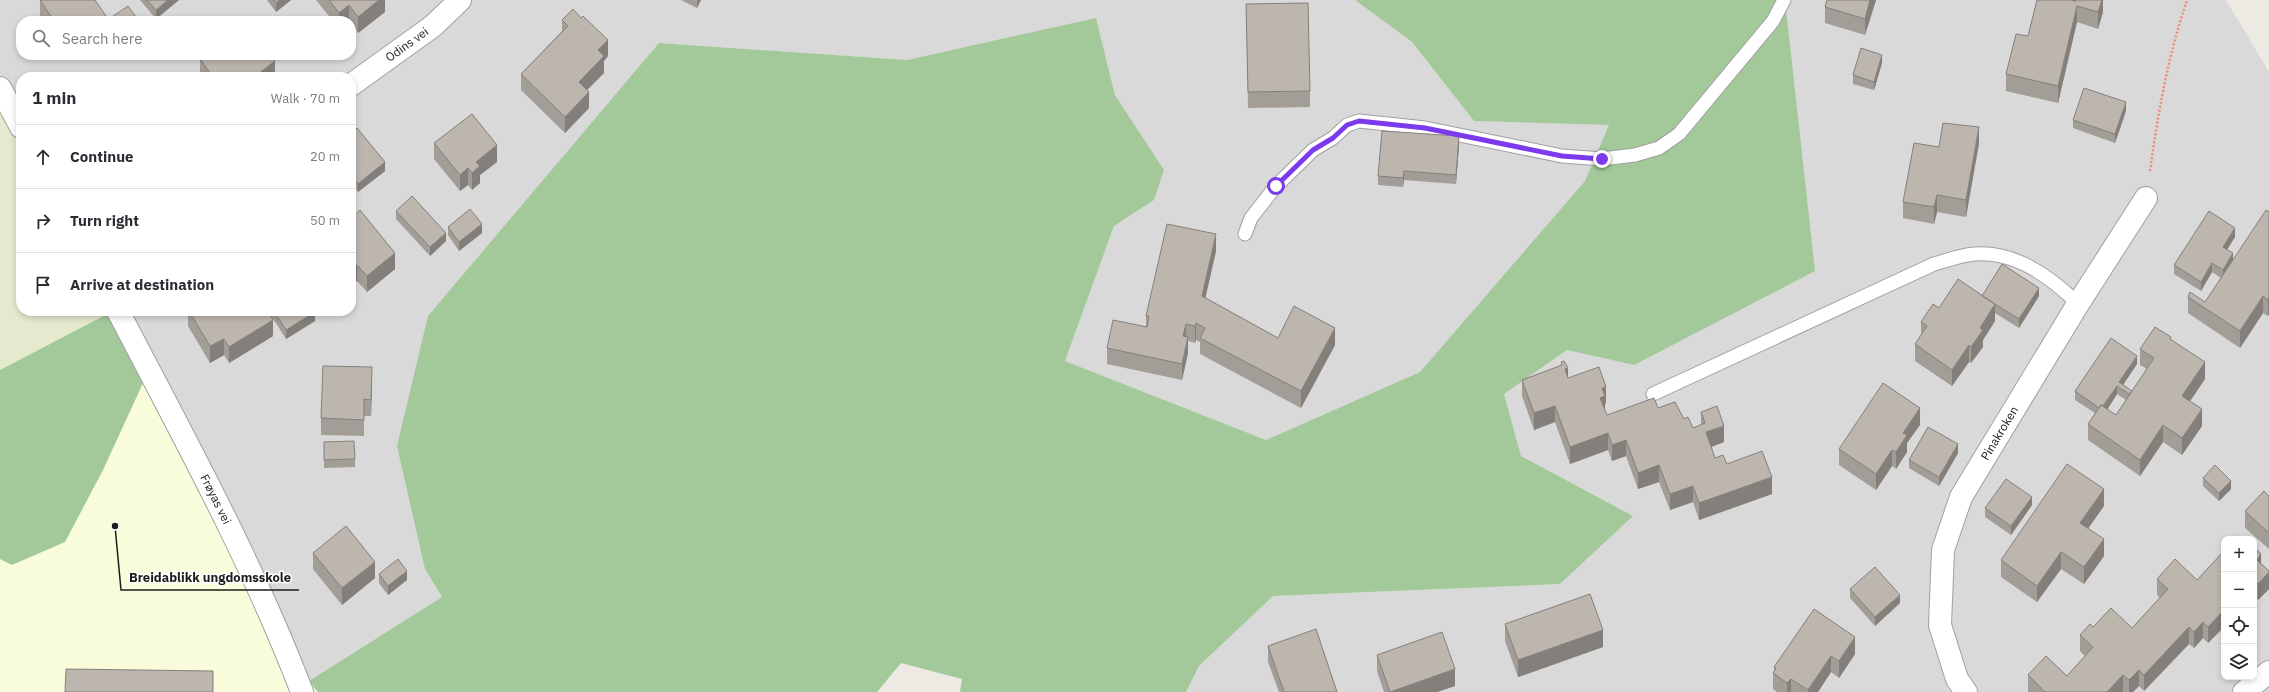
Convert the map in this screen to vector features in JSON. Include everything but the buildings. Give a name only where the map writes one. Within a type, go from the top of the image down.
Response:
[{"type":"street","name":"Odins vei","points":[[356,81],[433,26],[460,0]]},
{"type":"street","points":[[0,88],[16,118]]},
{"type":"street","name":"Pinakroken","points":[[1966,692],[1957,679],[1940,624],[1943,550],[1961,497],[2078,304],[2146,198]]},
{"type":"street","name":"Frøyas vei","points":[[121,316],[199,467],[285,646],[302,692]]},
{"type":"street","points":[[2244,692],[2269,672]]},
{"type":"lane","points":[[1245,234],[1251,218],[1286,176],[1313,150],[1333,138],[1347,125],[1359,121],[1425,128],[1562,156],[1602,159],[1635,155],[1659,148],[1679,134],[1773,21],[1784,0]]},
{"type":"lane","points":[[1653,394],[1934,264],[1967,255],[1998,255],[2020,261],[2060,286],[2078,304]]},
{"type":"path","points":[[2146,198],[2158,112],[2178,26],[2187,0]]},
{"type":"shaded area","points":[[0,0],[1355,0],[1412,42],[1474,121],[1610,125],[1585,181],[1420,372],[1266,440],[1065,361],[1114,226],[1154,200],[1164,170],[1115,95],[1096,19],[907,60],[659,43],[425,569],[442,597],[309,681],[121,316],[356,316],[356,72],[16,72],[16,123],[0,111]]},
{"type":"shaded area","points":[[1785,0],[2226,0],[2269,72],[2269,692],[1186,692],[1199,666],[1273,596],[1560,584],[1633,516],[1521,456],[1504,394],[1567,350],[1634,365]]},
{"type":"shaded area","points":[[0,111],[16,123],[16,316],[103,316],[0,370]]},
{"type":"shaded area","points":[[103,316],[116,316],[311,692],[0,692],[0,370]]},
{"type":"green space","points":[[1355,0],[1785,0],[1815,271],[1634,365],[1567,350],[1504,394],[1521,456],[1633,516],[1560,584],[1273,596],[1199,666],[1186,692],[960,692],[962,679],[901,663],[877,692],[318,692],[309,681],[442,597],[425,569],[397,446],[428,316],[659,43],[907,60],[1096,18],[1115,95],[1164,170],[1154,200],[1114,226],[1065,361],[1266,440],[1420,372],[1585,181],[1609,125],[1474,121],[1412,42]]},
{"type":"green space","points":[[103,316],[116,316],[149,370],[103,470],[65,542],[12,565],[0,559],[0,370]]},
{"type":"place","name":"Breidablikk ungdomsskole","points":[[115,526]]},
{"type":"route","points":[[1276,186],[1313,150],[1333,138],[1347,125],[1359,121],[1425,128],[1562,156],[1602,159]]}]
